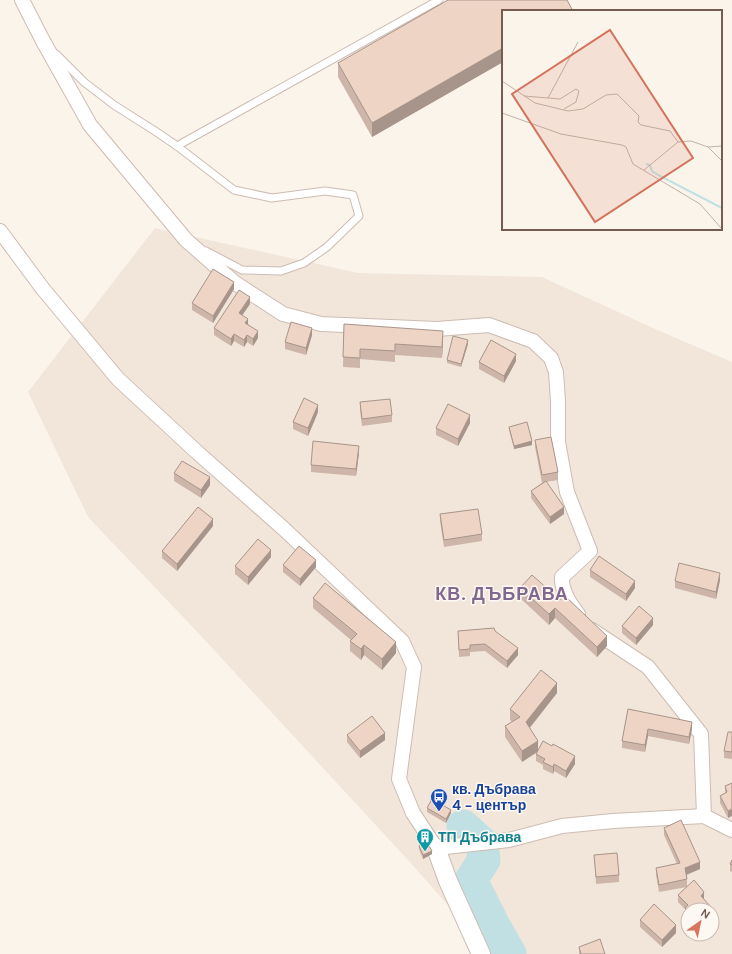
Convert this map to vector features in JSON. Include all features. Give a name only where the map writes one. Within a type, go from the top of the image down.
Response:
[{"type":"street","points":[[22,0],[90,125],[186,240],[236,283],[283,314],[321,324],[437,329],[489,325],[533,341],[551,358],[556,372],[558,442],[567,492],[590,550],[562,577],[562,583],[569,602],[588,627],[648,667],[701,734],[704,816]]},
{"type":"street","points":[[0,231],[43,289],[118,379],[198,453],[284,529],[402,641],[414,667],[399,779],[413,813],[436,848],[448,881],[481,954]]},
{"type":"street","points":[[436,848],[509,840],[562,826],[613,821],[704,816],[732,830]]},
{"type":"lane","points":[[176,146],[439,0]]},
{"type":"lane","points":[[43,41],[84,82],[114,105],[176,146],[234,190],[272,198],[325,191],[353,195],[359,216],[322,251],[304,263],[281,271],[242,270],[186,240]]},
{"type":"shaded area","points":[[155,228],[358,273],[542,277],[655,329],[732,362],[732,954],[491,954],[408,860],[202,637],[88,517],[28,392]]},
{"type":"building","points":[[448,0],[567,0],[572,10],[502,10],[502,49],[372,123],[338,63]]},
{"type":"building","points":[[213,269],[234,282],[213,316],[192,303]]},
{"type":"building","points":[[239,290],[250,297],[239,313],[248,319],[245,323],[258,331],[253,339],[247,335],[244,340],[234,334],[231,339],[214,328]]},
{"type":"building","points":[[291,322],[312,328],[306,348],[285,342]]},
{"type":"building","points":[[344,324],[443,331],[442,347],[395,344],[395,351],[360,349],[360,358],[343,357]]},
{"type":"building","points":[[453,336],[468,340],[461,364],[447,360]]},
{"type":"building","points":[[491,340],[516,354],[504,376],[479,362]]},
{"type":"building","points":[[304,398],[318,405],[308,428],[293,422]]},
{"type":"building","points":[[390,399],[392,415],[362,419],[360,402]]},
{"type":"building","points":[[448,404],[470,415],[458,439],[436,428]]},
{"type":"building","points":[[527,422],[532,441],[514,446],[509,427]]},
{"type":"building","points":[[551,437],[558,472],[542,475],[535,440]]},
{"type":"building","points":[[313,441],[359,446],[356,469],[311,465]]},
{"type":"building","points":[[182,461],[210,477],[201,490],[174,473]]},
{"type":"building","points":[[546,481],[564,507],[550,517],[531,491]]},
{"type":"building","points":[[198,507],[213,519],[177,564],[162,551]]},
{"type":"building","points":[[478,509],[482,534],[444,540],[440,514]]},
{"type":"building","points":[[258,539],[271,550],[248,577],[235,566]]},
{"type":"building","points":[[299,546],[316,560],[300,579],[283,565]]},
{"type":"building","points":[[599,556],[635,581],[626,594],[590,570]]},
{"type":"building","points":[[679,563],[720,573],[716,592],[675,581]]},
{"type":"building","points":[[532,575],[560,600],[564,595],[607,636],[597,647],[555,608],[549,614],[520,588]]},
{"type":"building","points":[[325,583],[396,642],[382,659],[364,645],[361,649],[350,641],[357,634],[313,598]]},
{"type":"building","points":[[639,606],[653,618],[636,638],[622,626]]},
{"type":"building","points":[[494,628],[495,631],[518,648],[507,661],[485,644],[470,645],[470,649],[459,650],[458,631]]},
{"type":"building","points":[[541,670],[557,683],[526,722],[538,741],[522,751],[505,726],[520,717],[510,709]]},
{"type":"building","points":[[628,709],[692,722],[689,737],[648,729],[645,745],[622,741]]},
{"type":"building","points":[[372,716],[385,733],[360,751],[347,735]]},
{"type":"building","points":[[728,732],[732,732],[732,752],[724,751]]},
{"type":"building","points":[[543,741],[552,746],[553,744],[575,756],[566,771],[554,764],[553,767],[543,762],[545,759],[536,754]]},
{"type":"building","points":[[732,783],[732,809],[728,811],[720,796],[727,792],[725,786]]},
{"type":"building","points":[[432,799],[451,810],[446,819],[427,808]]},
{"type":"building","points":[[681,820],[700,862],[685,868],[687,879],[659,885],[656,868],[680,863],[664,828]]},
{"type":"building","points":[[427,842],[432,851],[423,855],[419,846]]},
{"type":"building","points":[[617,853],[619,875],[596,877],[594,855]]},
{"type":"building","points":[[694,880],[704,892],[701,896],[706,902],[685,902],[678,895]]},
{"type":"building","points":[[654,904],[676,925],[662,940],[640,920]]},
{"type":"building","points":[[600,939],[605,954],[581,954],[579,947]]},
{"type":"waterway","points":[[463,826],[482,843],[484,860],[471,880],[510,954]]},
{"type":"place","name":"кв. Дъбрава 4 - център","points":[[439,812]]},
{"type":"place","name":"ТП Дъбрава","points":[[425,852]]},
{"type":"district","name":"КВ. ДЪБРАВА","points":[[502,594]]}]
